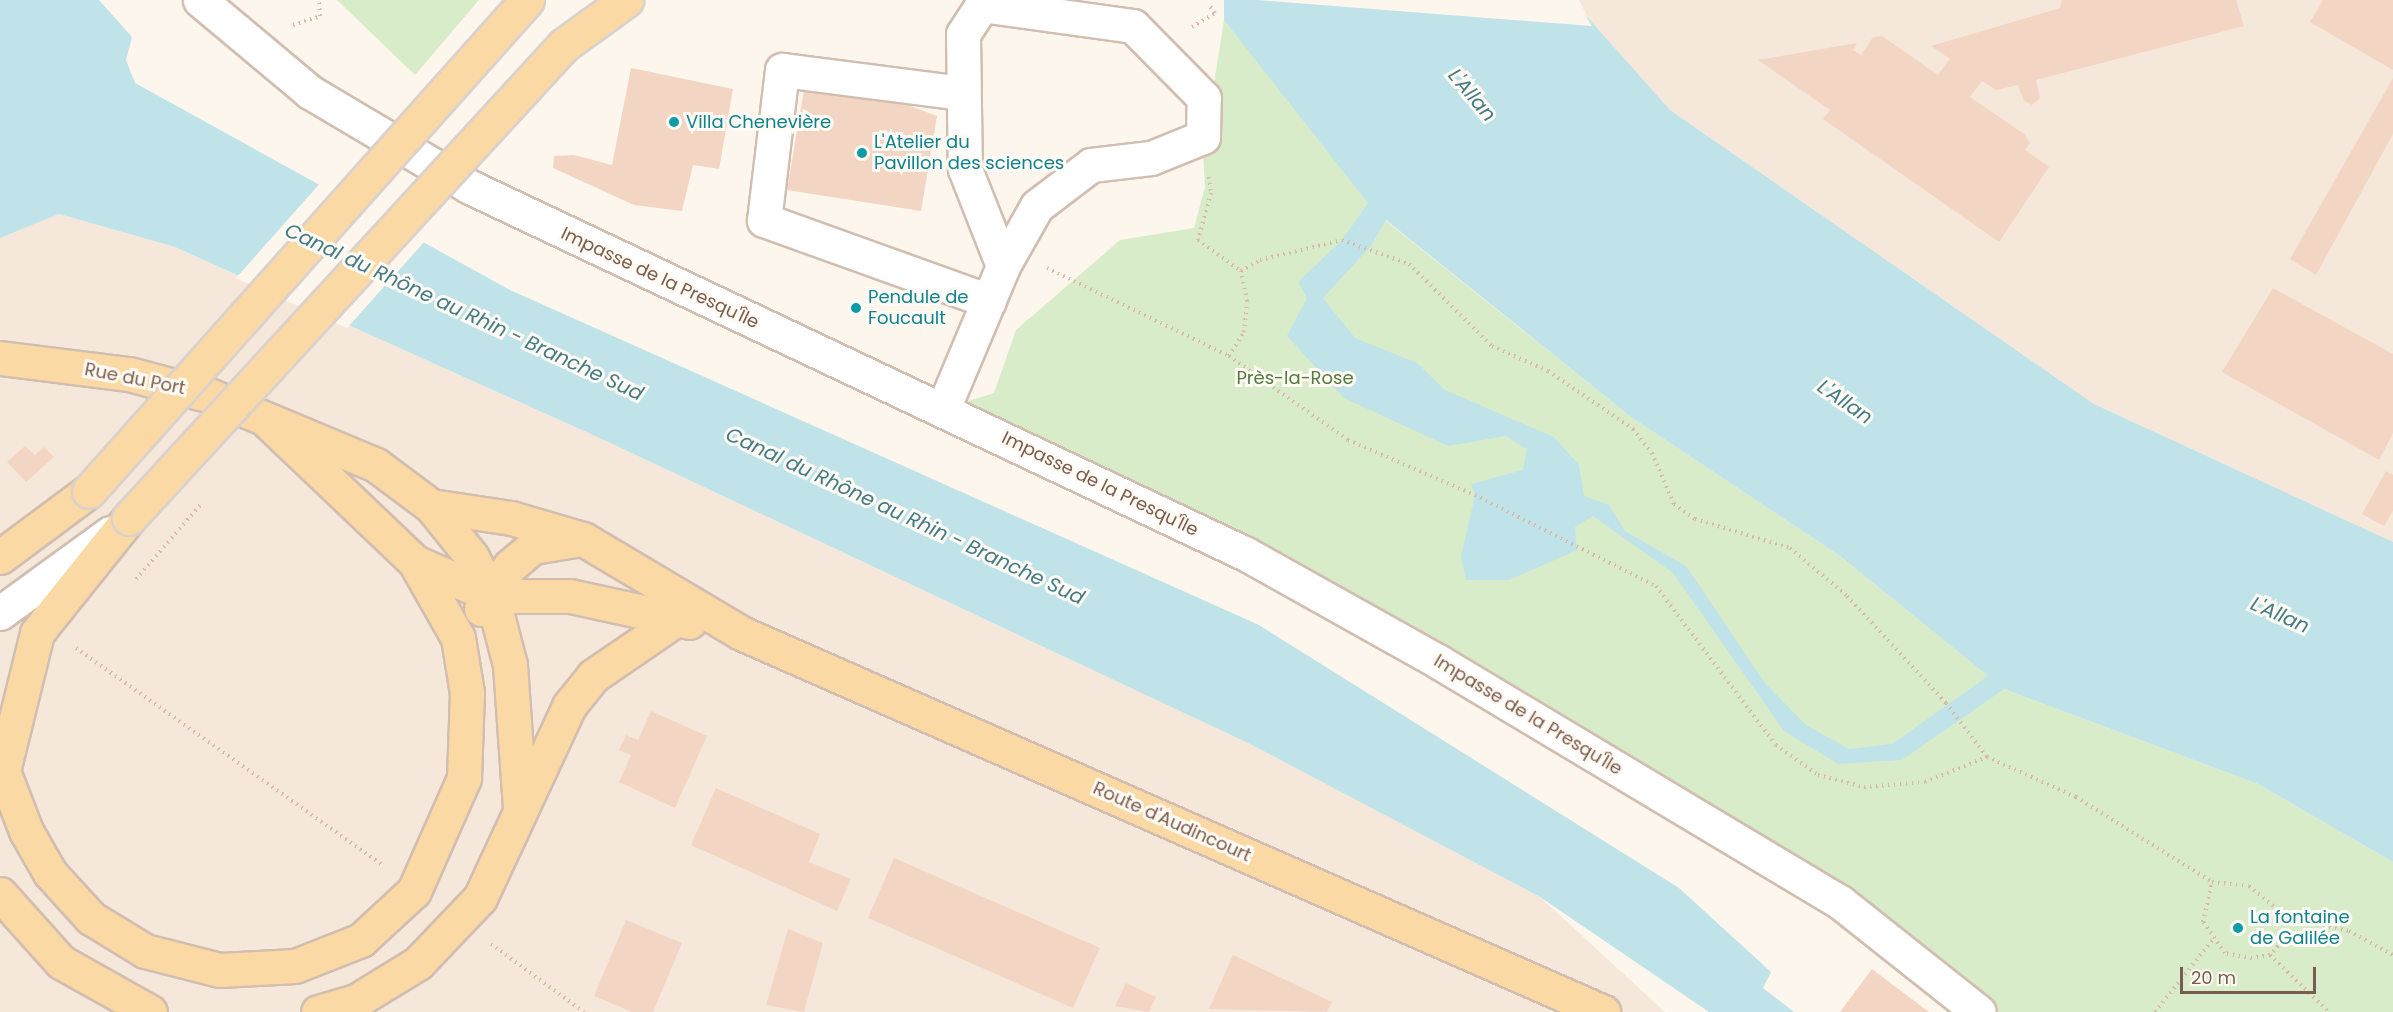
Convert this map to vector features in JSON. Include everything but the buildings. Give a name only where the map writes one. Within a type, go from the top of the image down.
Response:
[{"type":"main road","points":[[0,557],[89,490],[527,0]]},
{"type":"main road","points":[[265,418],[415,562],[458,638],[467,693],[464,778],[414,891],[361,940],[295,966],[220,970],[145,951],[91,918],[50,873],[2,769],[26,669],[45,623],[129,518],[564,45],[626,0]]},
{"type":"main road","name":"Rue du Port","points":[[0,357],[129,374],[211,396],[376,465],[431,506]]},
{"type":"main road","points":[[431,506],[512,518],[583,539],[741,633]]},
{"type":"main road","points":[[431,506],[472,557],[492,596],[510,665],[520,809]]},
{"type":"main road","points":[[458,638],[492,596],[510,566],[533,547],[583,539]]},
{"type":"main road","points":[[415,562],[492,596],[570,596],[741,633]]},
{"type":"main road","points":[[318,1012],[356,1001],[418,963],[480,898],[506,851],[520,809],[569,706],[593,676],[675,620]]},
{"type":"main road","name":"Route d'Audincourt","points":[[741,633],[1604,1012]]},
{"type":"main road","points":[[0,894],[61,962],[150,1012]]},
{"type":"street","name":"Impasse de la Presqu'Île","points":[[200,0],[310,92],[470,187],[1246,554],[1439,662],[1840,903],[1979,1012]]},
{"type":"street","points":[[943,409],[1007,258],[1037,206],[1092,165],[1151,158],[1203,137],[1204,98],[1133,26],[982,5],[963,34],[962,93],[965,169],[1007,258]]},
{"type":"street","points":[[962,93],[782,70],[764,220],[989,301]]},
{"type":"street","points":[[0,613],[129,518]]},
{"type":"path","points":[[285,28],[320,16],[319,0]]},
{"type":"path","points":[[1185,30],[1215,13],[1209,4]]},
{"type":"path","points":[[1203,137],[1211,194],[1198,240],[1241,271],[1247,301],[1244,332],[1229,356]]},
{"type":"path","points":[[1241,271],[1289,249],[1342,240],[1370,247],[1409,264],[1491,346],[1548,371],[1634,429],[1652,453],[1674,504],[1695,519],[1790,548],[1847,597],[1946,703],[1987,757],[2076,797],[2212,882],[2249,886],[2288,918],[2349,931],[2393,955]]},
{"type":"path","points":[[1007,258],[1229,356],[1348,440],[1475,495],[1577,550],[1656,586],[1776,745],[1818,775],[1864,787],[1925,782],[1987,757]]},
{"type":"path","points":[[130,586],[207,498]]},
{"type":"path","points":[[45,623],[76,648],[414,891]]},
{"type":"path","points":[[76,648],[84,639]]},
{"type":"path","points":[[2212,882],[2203,922],[2224,954],[2270,955],[2329,1012]]},
{"type":"path","points":[[2270,955],[2286,937],[2288,918]]},
{"type":"path","points":[[458,921],[584,1012]]},
{"type":"path","points":[[2155,1012],[2214,938]]},
{"type":"shaded area","points":[[1579,0],[2393,0],[2393,542],[2094,404],[1670,110],[1592,26]]},
{"type":"shaded area","points":[[59,214],[175,247],[604,440],[1250,744],[1540,897],[1665,1012],[0,1012],[0,238]]},
{"type":"green space","points":[[337,0],[479,0],[415,75]]},
{"type":"green space","name":"Près-la-Rose","points":[[1224,20],[1385,220],[1631,417],[1840,556],[2004,689],[2258,784],[2393,862],[2393,1012],[1979,1012],[1840,902],[1439,662],[943,409],[994,393],[1016,330],[1120,240],[1194,228],[1205,187],[1203,153]]},
{"type":"water","name":"Canal du Rhône au Rhin - Branche Sud","points":[[0,0],[99,0],[132,37],[126,60],[135,83],[510,290],[1259,625],[1679,888],[1771,972],[1763,988],[1794,1012],[1709,1012],[1540,897],[1250,744],[604,440],[175,247],[59,214],[0,238]]},
{"type":"water","name":"L'Allan","points":[[1224,0],[1572,0],[1670,110],[2094,404],[2393,542],[2393,862],[2258,784],[2004,689],[1902,760],[1838,764],[1784,731],[1673,573],[1593,516],[1575,527],[1577,550],[1509,580],[1466,580],[1461,557],[1475,495],[1471,484],[1523,470],[1527,449],[1506,436],[1448,446],[1344,398],[1287,336],[1307,298],[1298,282],[1342,240],[1368,203],[1224,20]],"holes":[[[1386,220],[1631,417],[1840,556],[1988,676],[1892,744],[1849,749],[1806,725],[1765,683],[1686,566],[1625,531],[1609,505],[1584,496],[1579,465],[1554,437],[1445,390],[1417,363],[1355,338],[1323,298],[1370,247]]]},
{"type":"pier","points":[[1256,0],[1576,0],[1592,26]]},
{"type":"pier","points":[[322,181],[426,240],[347,328],[236,278]]},
{"type":"place","name":"Villa Chenevière","points":[[674,122]]},
{"type":"place","name":"L'Atelier du Pavillon des sciences","points":[[862,153]]},
{"type":"place","name":"Pendule de Foucault","points":[[856,308]]},
{"type":"place","name":"La fontaine de Galilée","points":[[2238,928]]}]
